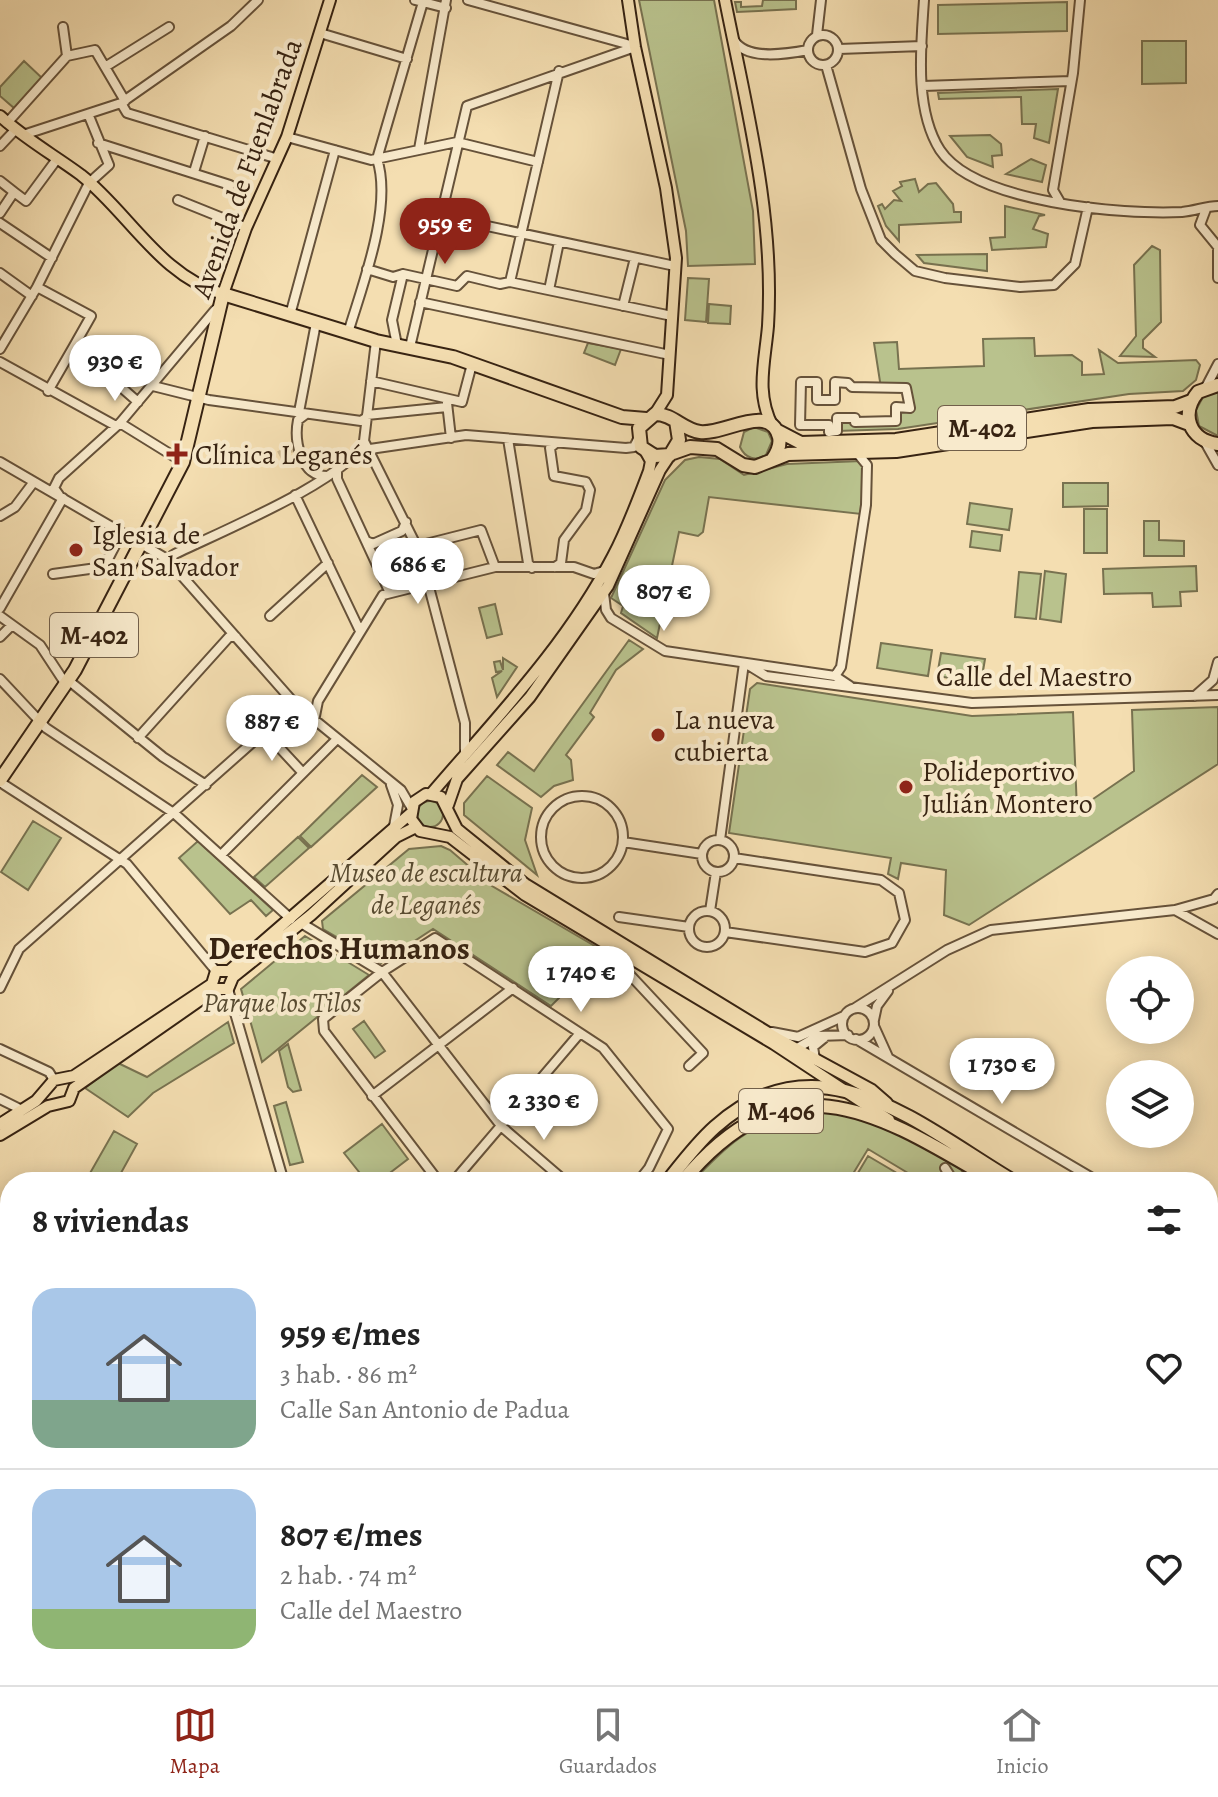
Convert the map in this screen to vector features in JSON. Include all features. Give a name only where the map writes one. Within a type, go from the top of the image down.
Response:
[{"type":"highway","points":[[222,299],[472,364],[622,417],[650,416],[676,421],[680,436],[672,454],[655,456],[646,452],[622,417]]},
{"type":"highway","name":"Avenida de Fuenlabrada","points":[[2,774],[66,681],[142,546],[183,462],[222,299]]},
{"type":"highway","points":[[1212,386],[1191,401],[1189,424],[1204,441],[1218,444]]},
{"type":"highway","name":"M-402","points":[[676,421],[689,431],[704,433],[756,419],[790,441],[801,443],[896,440],[1089,410],[1175,407],[1191,401]]},
{"type":"highway","points":[[638,437],[650,416]]},
{"type":"highway","name":"M-402","points":[[672,454],[703,447],[726,452],[755,467],[791,454],[857,453],[957,443],[1107,419],[1173,418],[1189,424]]},
{"type":"highway","points":[[737,460],[730,439],[738,426]]},
{"type":"highway","points":[[772,460],[779,448],[774,428]]},
{"type":"highway","name":"M-406","points":[[676,1172],[717,1125],[759,1098],[793,1087],[841,1088],[887,1103],[999,1172]]},
{"type":"highway","name":"M-406","points":[[691,1172],[723,1138],[747,1123],[784,1110],[837,1106],[901,1127],[979,1172]]},
{"type":"main road","name":"Avenida de Fuenlabrada","points":[[222,299],[246,228],[287,137],[330,0]]},
{"type":"main road","points":[[628,0],[635,47],[666,188],[675,266],[667,395],[650,416]]},
{"type":"main road","points":[[725,0],[758,167],[765,231],[768,324],[761,397],[774,428]]},
{"type":"main road","points":[[11,126],[89,183],[162,256],[222,299]]},
{"type":"main road","points":[[431,794],[527,686],[604,571],[650,468],[646,452]]},
{"type":"main road","points":[[432,833],[445,826],[457,779],[530,697],[604,593],[620,564],[660,470],[672,454]]},
{"type":"main road","points":[[296,921],[394,828],[421,796],[431,794],[441,797],[457,829],[525,884],[796,1049],[872,1090],[887,1103]]},
{"type":"main road","points":[[411,810],[416,827]]},
{"type":"main road","points":[[0,1135],[57,1103],[69,1101],[74,1088],[219,987],[396,837],[416,827],[454,840],[516,889],[774,1044],[901,1127]]},
{"type":"main road","points":[[219,987],[216,971],[231,974]]},
{"type":"main road","points":[[0,1124],[48,1091],[58,1079],[74,1076],[219,987]]},
{"type":"main road","points":[[58,1079],[69,1081],[74,1088]]},
{"type":"main road","points":[[48,1091],[57,1103]]},
{"type":"street","points":[[11,126],[89,116],[123,102],[231,26],[258,0]]},
{"type":"street","points":[[471,0],[635,47]]},
{"type":"street","points":[[808,50],[817,35],[821,0]]},
{"type":"street","points":[[1060,202],[1053,190],[1071,81],[1080,0]]},
{"type":"street","points":[[348,333],[377,226],[383,177],[377,159],[407,59],[419,1],[446,4],[419,149]]},
{"type":"street","points":[[925,1],[923,86],[929,124],[951,163],[974,179],[1015,194],[1088,207],[1181,212],[1218,206]]},
{"type":"street","points":[[63,27],[67,56]]},
{"type":"street","points":[[105,67],[169,27]]},
{"type":"street","points":[[320,33],[407,59]]},
{"type":"street","points":[[808,50],[815,62],[826,65],[836,59],[839,49],[831,36],[817,35]]},
{"type":"street","points":[[732,37],[738,46],[755,53],[808,50]]},
{"type":"street","points":[[610,40],[610,54]]},
{"type":"street","points":[[839,49],[922,46]]},
{"type":"street","points":[[404,346],[420,302],[467,106],[559,71],[635,47]]},
{"type":"street","points":[[0,146],[11,126],[67,56],[95,50],[127,113],[278,159]]},
{"type":"street","points":[[739,73],[755,53]]},
{"type":"street","points":[[826,65],[861,189],[881,240],[915,271],[1020,287],[1054,285],[1075,264],[1088,207]]},
{"type":"street","points":[[510,282],[559,71]]},
{"type":"street","points":[[923,86],[1071,81]]},
{"type":"street","points":[[0,349],[35,292],[89,183],[109,165],[97,142],[89,116]]},
{"type":"street","points":[[194,172],[205,136]]},
{"type":"street","points":[[287,137],[377,159],[457,142],[538,162]]},
{"type":"street","points":[[97,142],[230,185]]},
{"type":"street","points":[[290,315],[335,150]]},
{"type":"street","points":[[0,181],[26,201],[57,159]]},
{"type":"street","points":[[0,213],[14,192]]},
{"type":"street","points":[[178,200],[240,225]]},
{"type":"street","points":[[1200,225],[1206,209]]},
{"type":"street","points":[[1181,212],[1200,225],[1218,246],[1218,278]]},
{"type":"street","points":[[440,216],[675,266]]},
{"type":"street","points":[[0,223],[52,258]]},
{"type":"street","points":[[1206,234],[1218,237]]},
{"type":"street","points":[[549,290],[559,242]]},
{"type":"street","points":[[623,306],[635,258]]},
{"type":"street","points":[[367,269],[457,286],[467,276],[500,284],[510,282],[672,316]]},
{"type":"street","points":[[0,273],[91,316],[48,391]]},
{"type":"street","points":[[398,276],[392,320],[404,346]]},
{"type":"street","points":[[63,498],[55,491],[57,480],[118,424],[153,386],[222,299]]},
{"type":"street","points":[[420,302],[670,355]]},
{"type":"street","points":[[316,323],[296,446],[316,474],[327,476]]},
{"type":"street","points":[[376,341],[367,415],[373,451],[420,551],[466,729],[468,743],[463,758]]},
{"type":"street","points":[[74,346],[138,402]]},
{"type":"street","points":[[0,362],[48,391],[118,424],[183,462]]},
{"type":"street","points":[[153,386],[199,398],[361,421],[367,415],[462,402],[472,364]]},
{"type":"street","points":[[1212,386],[1218,364]]},
{"type":"street","points":[[371,381],[447,403]]},
{"type":"street","points":[[801,382],[817,382],[817,400],[835,400],[835,382],[848,383],[852,387],[906,388],[910,408],[896,407],[896,421],[855,422],[855,418],[837,418],[837,431],[829,432],[829,425],[800,425],[801,382]]},
{"type":"street","points":[[447,403],[451,438]]},
{"type":"street","points":[[169,561],[173,555],[295,495],[357,454],[466,435],[630,448],[638,437]]},
{"type":"street","points":[[508,439],[528,563],[532,568]]},
{"type":"street","points":[[1204,441],[1218,465]]},
{"type":"street","points":[[555,567],[561,563],[567,534],[587,508],[590,490],[587,483],[554,476],[550,448],[557,442]]},
{"type":"street","points":[[357,454],[373,451]]},
{"type":"street","points":[[835,676],[841,667],[866,505],[867,465],[857,453]]},
{"type":"street","points":[[0,462],[169,561],[300,709],[391,785],[405,793],[411,810]]},
{"type":"street","points":[[337,469],[336,476],[387,594]]},
{"type":"street","points":[[47,490],[53,479],[49,475]]},
{"type":"street","points":[[0,516],[15,507],[33,483]]},
{"type":"street","points":[[295,495],[360,631]]},
{"type":"street","points":[[0,608],[63,498]]},
{"type":"street","points":[[366,541],[373,544],[402,531],[406,522]]},
{"type":"street","points":[[420,551],[422,545],[481,530],[495,567]]},
{"type":"street","points":[[53,574],[104,567],[121,534]]},
{"type":"street","points":[[270,616],[328,563]]},
{"type":"street","points":[[352,611],[363,614],[387,594],[495,567],[578,568],[594,574],[604,571]]},
{"type":"street","points":[[587,616],[607,614],[604,593]]},
{"type":"street","points":[[314,721],[318,701],[360,631],[387,594]]},
{"type":"street","name":"Calle del Maestro","points":[[607,614],[665,651],[835,676],[850,687]]},
{"type":"street","points":[[0,616],[40,645],[66,681],[138,738],[206,785]]},
{"type":"street","points":[[0,637],[12,625]]},
{"type":"street","points":[[138,738],[229,637],[237,638]]},
{"type":"street","points":[[720,840],[744,663]]},
{"type":"street","name":"Calle del Maestro","points":[[744,663],[766,676],[972,703],[1213,696]]},
{"type":"street","points":[[1194,697],[1209,685],[1218,664]]},
{"type":"street","points":[[0,679],[46,728],[175,814],[296,921],[382,972],[502,1127],[554,1172]]},
{"type":"street","points":[[1213,696],[1218,687]]},
{"type":"street","points":[[0,988],[19,949],[293,707],[300,709]]},
{"type":"street","points":[[265,732],[303,773]]},
{"type":"street","points":[[221,855],[336,740]]},
{"type":"street","points":[[2,774],[121,860],[216,971]]},
{"type":"street","points":[[391,785],[398,805],[394,828]]},
{"type":"street","points":[[586,796],[602,801],[614,812],[622,825],[623,842],[618,857],[609,868],[595,876],[579,878],[552,865],[543,849],[542,830],[556,806],[570,798],[586,796]]},
{"type":"street","points":[[720,840],[732,848],[734,858],[728,869],[716,872],[704,864],[702,854],[710,842],[720,840]]},
{"type":"street","points":[[623,842],[702,854]]},
{"type":"street","points":[[725,932],[869,952],[892,943],[905,920],[899,893],[881,880],[734,858]]},
{"type":"street","points":[[710,911],[716,872]]},
{"type":"street","points":[[770,1031],[798,1037],[828,1026],[947,950],[991,930],[1175,910],[1214,899],[1218,894]]},
{"type":"street","points":[[1175,910],[1218,934]]},
{"type":"street","points":[[710,911],[722,919],[725,932],[718,944],[704,947],[693,941],[689,927],[694,917],[710,911]]},
{"type":"street","points":[[619,917],[689,927]]},
{"type":"street","points":[[431,1172],[324,1031],[323,1019],[382,972],[435,938],[603,1048],[667,1125],[668,1132],[644,1172]]},
{"type":"street","points":[[611,947],[618,962],[703,1053],[689,1066]]},
{"type":"street","points":[[219,987],[281,1172]]},
{"type":"street","points":[[774,1044],[796,1049],[818,1036],[870,1035],[877,1006],[891,987]]},
{"type":"street","points":[[372,1096],[513,988]]},
{"type":"street","points":[[855,1008],[868,1011],[888,1057]]},
{"type":"street","points":[[845,1015],[843,1026],[852,1037],[1082,1172]]},
{"type":"street","points":[[462,1172],[580,1033]]},
{"type":"street","points":[[815,1059],[814,1044],[830,1035]]},
{"type":"street","points":[[0,1049],[58,1079]]},
{"type":"street","points":[[0,1099],[22,1110]]},
{"type":"street","points":[[945,1168],[948,1172]]},
{"type":"green space","points":[[639,0],[714,0],[753,211],[755,264],[688,266],[686,231]]},
{"type":"green space","points":[[763,0],[796,0],[796,9],[737,12],[735,2],[741,2],[741,7],[762,6]]},
{"type":"green space","points":[[1067,2],[1067,31],[938,34],[938,5]]},
{"type":"green space","points":[[1142,41],[1186,41],[1186,83],[1142,84]]},
{"type":"green space","points":[[24,61],[42,78],[14,108],[0,96],[0,87]]},
{"type":"green space","points":[[1058,89],[1049,143],[1034,138],[1036,124],[1022,124],[1021,97],[939,99],[938,93]]},
{"type":"green space","points":[[990,135],[1001,144],[1002,155],[992,156],[993,167],[967,157],[950,136]]},
{"type":"green space","points":[[1031,159],[1046,165],[1042,182],[1006,174]]},
{"type":"green space","points":[[915,179],[919,192],[928,184],[936,183],[953,204],[954,212],[961,212],[961,222],[899,225],[899,241],[886,226],[878,206],[882,204],[885,209],[894,200],[901,201],[893,191],[902,186],[900,182]]},
{"type":"green space","points":[[1005,206],[1045,215],[1039,216],[1033,229],[1048,234],[1046,247],[992,250],[990,238],[1005,237]]},
{"type":"green space","points":[[1152,246],[1160,250],[1161,322],[1143,340],[1143,348],[1155,357],[1120,356],[1136,336],[1134,265]]},
{"type":"green space","points":[[987,254],[987,271],[924,263],[917,255]]},
{"type":"green space","points":[[688,278],[709,279],[706,322],[685,320]]},
{"type":"green space","points":[[709,304],[731,306],[730,324],[708,323]]},
{"type":"green space","points":[[1034,338],[1035,356],[1072,355],[1082,362],[1082,375],[1104,374],[1099,350],[1118,363],[1196,360],[1200,365],[1196,380],[1183,391],[1129,394],[898,429],[837,431],[837,418],[895,421],[896,407],[909,407],[906,388],[881,388],[874,343],[897,342],[899,369],[984,366],[983,339]]},
{"type":"green space","points":[[588,343],[621,349],[615,365],[584,353]]},
{"type":"green space","points":[[1218,391],[1218,436],[1199,426],[1196,410],[1203,397]]},
{"type":"green space","points":[[754,427],[768,432],[772,441],[766,455],[758,458],[748,456],[740,447],[744,432]]},
{"type":"green space","points":[[699,457],[720,459],[744,475],[787,464],[862,461],[865,470],[861,514],[709,497],[703,532],[698,536],[679,532],[657,638],[621,613],[623,606],[611,598],[665,480],[685,460]]},
{"type":"green space","points":[[1063,483],[1108,483],[1108,506],[1063,507]]},
{"type":"green space","points":[[970,503],[1012,509],[1009,530],[967,524]]},
{"type":"green space","points":[[1084,509],[1107,509],[1107,553],[1084,553]]},
{"type":"green space","points":[[1144,521],[1159,521],[1159,540],[1184,541],[1184,556],[1144,556]]},
{"type":"green space","points":[[972,531],[1002,535],[1000,551],[970,547]]},
{"type":"green space","points":[[1196,566],[1197,591],[1180,592],[1181,606],[1153,607],[1152,593],[1104,594],[1103,569]]},
{"type":"green space","points":[[1045,571],[1066,574],[1061,622],[1040,619]]},
{"type":"green space","points":[[1019,572],[1041,574],[1036,619],[1015,617]]},
{"type":"green space","points":[[495,604],[502,634],[487,638],[479,608]]},
{"type":"green space","points":[[629,640],[643,649],[616,670],[590,713],[594,717],[566,755],[571,760],[573,780],[554,786],[541,797],[497,765],[508,752],[534,771]]},
{"type":"green space","points":[[881,643],[932,650],[928,676],[877,668]]},
{"type":"green space","points":[[941,653],[985,659],[981,683],[937,676]]},
{"type":"green space","points":[[503,658],[517,667],[497,697],[492,678],[502,671],[496,672],[494,662],[500,661],[503,670]]},
{"type":"green space","name":"Polideportivo Julián Montero","points":[[757,683],[972,716],[1073,712],[1077,810],[1134,771],[1132,710],[1218,707],[1218,764],[969,925],[944,915],[946,870],[901,863],[898,879],[888,874],[891,858],[729,833],[750,689]]},
{"type":"green space","points":[[362,775],[377,787],[311,847],[300,836]]},
{"type":"green space","points":[[487,776],[532,808],[525,840],[537,875],[464,815],[464,803]]},
{"type":"green space","points":[[430,801],[439,805],[443,814],[439,823],[430,827],[421,823],[417,814],[421,805]]},
{"type":"green space","points":[[33,821],[61,838],[28,890],[1,872]]},
{"type":"green space","points":[[298,837],[309,848],[265,887],[254,877]]},
{"type":"green space","points":[[198,841],[273,910],[266,916],[251,900],[230,914],[179,858]]},
{"type":"green space","name":"Museo de escultura de Leganés","points":[[441,846],[450,850],[492,886],[605,952],[551,1006],[433,929],[381,963],[323,929],[322,921],[409,849]]},
{"type":"green space","name":"Parque los Tilos","points":[[305,936],[369,975],[262,1062],[241,989]]},
{"type":"green space","points":[[364,1021],[385,1051],[375,1058],[353,1029]]},
{"type":"green space","points":[[228,1022],[234,1043],[153,1093],[128,1117],[85,1088],[118,1063],[147,1077]]},
{"type":"green space","points":[[288,1044],[301,1090],[293,1092],[288,1087],[279,1051]]},
{"type":"green space","points":[[286,1102],[303,1162],[290,1165],[274,1106]]},
{"type":"green space","points":[[797,1112],[844,1112],[910,1139],[963,1170],[906,1172],[868,1149],[854,1172],[702,1172],[739,1138]]},
{"type":"green space","points":[[382,1124],[408,1159],[391,1172],[359,1172],[344,1153]]},
{"type":"green space","points":[[114,1131],[137,1144],[122,1172],[91,1172]]},
{"type":"green space","points":[[868,1156],[895,1172],[859,1172]]},
{"type":"tunnel","points":[[279,455],[296,446]]},
{"type":"place","name":"Clínica Leganés","points":[[177,454]]},
{"type":"place","name":"Iglesia de San Salvador","points":[[76,550]]},
{"type":"place","name":"La nueva cubierta","points":[[658,735]]},
{"type":"place","name":"Polideportivo Julián Montero","points":[[906,787]]},
{"type":"district","name":"Derechos Humanos","points":[[339,948]]}]
